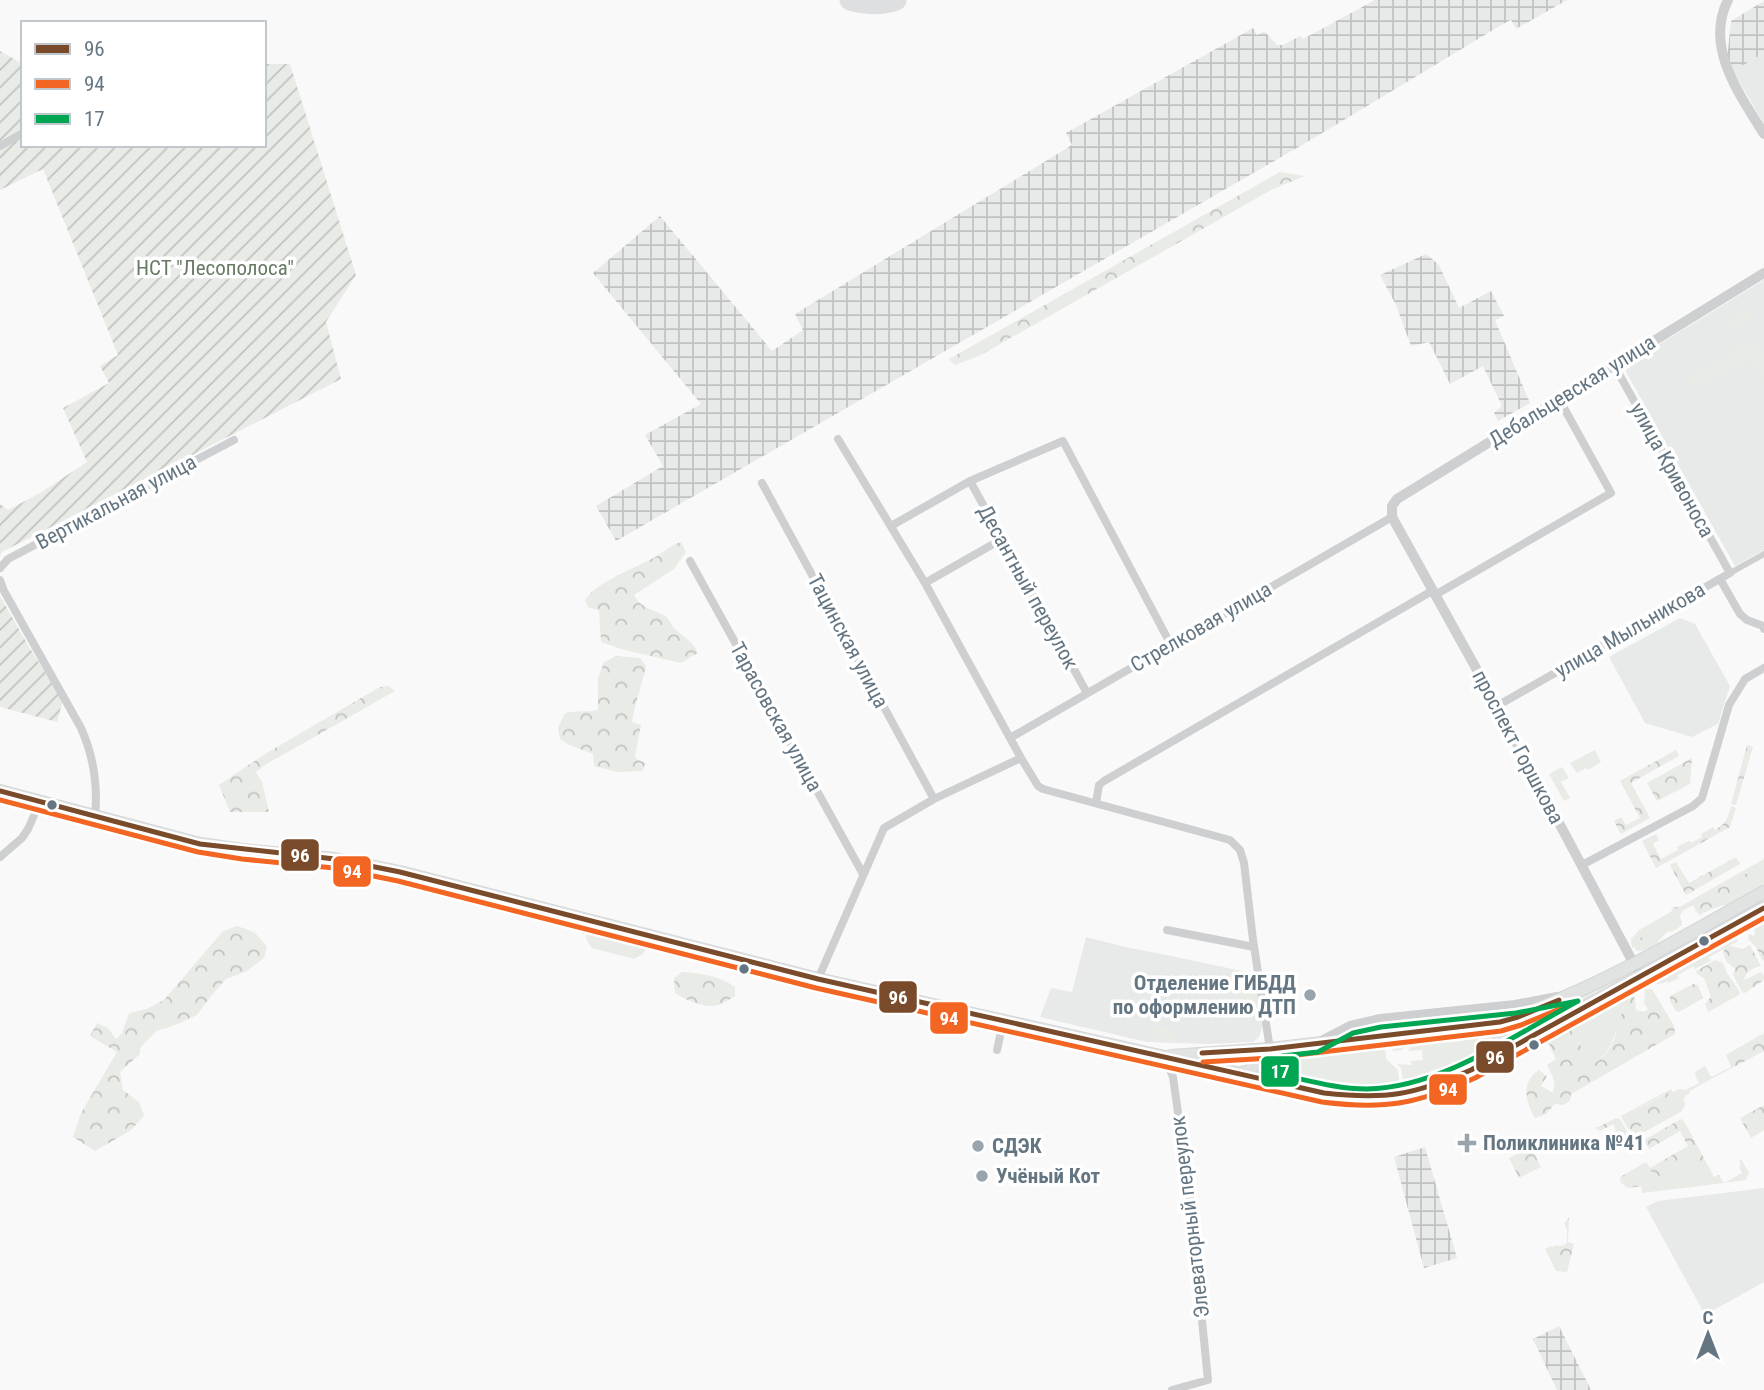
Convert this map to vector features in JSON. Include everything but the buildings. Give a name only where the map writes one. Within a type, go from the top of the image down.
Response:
[{"type":"main road","points":[[0,791],[200,844],[335,859],[400,872],[818,979],[1192,1065],[1324,1093],[1378,1097],[1440,1084],[1471,1070],[1764,908]]},
{"type":"main road","points":[[1165,1057],[1274,1049],[1481,1024],[1518,1017],[1634,964],[1764,892]]},
{"type":"main road","points":[[1518,1017],[1508,1027],[1508,1036],[1518,1040],[1527,1039]]},
{"type":"main road","points":[[1481,1024],[1496,1030],[1500,1037],[1500,1048],[1493,1058]]},
{"type":"main road","points":[[1274,1049],[1268,1064],[1271,1075],[1278,1083]]},
{"type":"main road","points":[[1238,1074],[1249,1071],[1255,1064],[1252,1058],[1241,1051]]},
{"type":"street","points":[[1728,0],[1721,20],[1722,57],[1732,80],[1764,134]]},
{"type":"street","points":[[0,146],[21,134]]},
{"type":"street","name":"Дебальцевская улица","points":[[1392,517],[1392,506],[1397,499],[1764,273]]},
{"type":"street","name":"улица Кривоноса","points":[[1614,365],[1730,573]]},
{"type":"street","points":[[1096,803],[1099,785],[1104,780],[1611,493],[1559,399]]},
{"type":"street","points":[[838,439],[925,583],[1038,786],[1230,840],[1240,850],[1244,863],[1254,947],[1274,1049]]},
{"type":"street","name":"Вертикальная улица","points":[[0,568],[8,559],[234,440]]},
{"type":"street","points":[[891,526],[970,481],[1063,441],[1171,645]]},
{"type":"street","name":"Десантный переулок","points":[[970,481],[1087,693]]},
{"type":"street","name":"Тацинская улица","points":[[762,483],[934,799]]},
{"type":"street","name":"проспект Горшкова","points":[[1392,517],[1497,706],[1641,977]]},
{"type":"street","name":"Стрелковая улица","points":[[1010,738],[1392,517]]},
{"type":"street","points":[[925,583],[1002,539]]},
{"type":"street","name":"улица Мыльникова","points":[[1497,706],[1764,554]]},
{"type":"street","name":"Тарасовская улица","points":[[690,561],[863,874]]},
{"type":"street","points":[[1720,579],[1740,614],[1746,620],[1763,625],[1764,629]]},
{"type":"street","points":[[0,580],[4,592],[89,746],[97,792],[95,817]]},
{"type":"street","points":[[1582,865],[1702,799],[1729,705],[1745,679],[1764,668]]},
{"type":"street","points":[[818,979],[884,828],[934,799],[1021,758]]},
{"type":"street","points":[[0,857],[22,838],[40,802]]},
{"type":"street","points":[[1167,930],[1254,947]]},
{"type":"street","points":[[1315,1044],[1350,1025],[1380,1017],[1515,1004],[1577,992]]},
{"type":"street","points":[[997,1050],[1003,1022]]},
{"type":"street","name":"Элеваторный переулок","points":[[1165,1057],[1173,1077],[1189,1191],[1208,1380],[1172,1390]]},
{"type":"shaded area","points":[[1375,0],[1567,0],[1516,29],[1511,20],[1503,24],[1314,138],[616,541],[596,506],[663,466],[645,435],[701,404],[593,273],[660,216],[772,351],[803,330],[795,314],[1072,145],[1066,133],[1253,28],[1257,35],[1264,31],[1277,45],[1283,45],[1300,36],[1303,39]]},
{"type":"shaded area","points":[[1764,1],[1764,53],[1733,71],[1727,60],[1731,21]]},
{"type":"shaded area","points":[[1764,53],[1764,124],[1733,71]]},
{"type":"shaded area","points":[[1426,254],[1439,265],[1459,308],[1491,291],[1504,316],[1495,320],[1530,403],[1498,421],[1494,413],[1502,406],[1483,366],[1450,384],[1429,342],[1411,346],[1396,305],[1380,275]]},
{"type":"shaded area","points":[[1764,280],[1764,550],[1735,566],[1626,372],[1632,361]]},
{"type":"shaded area","points":[[1680,618],[1695,624],[1730,686],[1718,724],[1692,737],[1645,723],[1609,657]]},
{"type":"shaded area","points":[[1086,937],[1256,974],[1262,1028],[1259,1037],[1253,1042],[1147,1042],[1040,1017],[1051,988],[1072,992]]},
{"type":"shaded area","points":[[1425,1147],[1457,1258],[1424,1268],[1394,1157]]},
{"type":"shaded area","points":[[1764,1188],[1764,1282],[1705,1315],[1646,1207],[1658,1201]]},
{"type":"shaded area","points":[[1559,1326],[1591,1390],[1557,1390],[1533,1339]]},
{"type":"green space","name":"НСТ \"Лесополоса\"","points":[[0,51],[21,63],[21,147],[266,147],[266,64],[290,64],[356,275],[326,322],[341,379],[2,552],[0,556],[0,504],[8,510],[87,462],[63,408],[109,383],[100,366],[118,355],[43,169],[0,190]]},
{"type":"green space","points":[[1280,172],[1305,176],[1273,189],[979,356],[955,365],[949,359]]},
{"type":"green space","points":[[1748,308],[1755,320],[1729,334],[1723,322]]},
{"type":"green space","points":[[1755,338],[1764,352],[1764,382],[1751,359],[1695,391],[1687,377]]},
{"type":"green space","points":[[681,542],[686,552],[674,569],[634,595],[643,606],[667,617],[698,653],[681,663],[601,642],[599,610],[589,608],[585,600],[608,580]]},
{"type":"green space","points":[[0,596],[63,700],[57,722],[0,707]]},
{"type":"green space","points":[[616,656],[640,658],[646,666],[632,722],[641,725],[635,756],[646,763],[642,771],[618,772],[594,766],[593,754],[560,739],[558,728],[565,713],[598,710],[598,679],[604,662]]},
{"type":"green space","points":[[389,686],[395,691],[256,772],[262,782],[269,812],[230,812],[219,785],[265,754],[380,687]]},
{"type":"green space","points":[[1747,745],[1753,747],[1736,805],[1731,804]]},
{"type":"green space","points":[[1595,750],[1601,762],[1577,773],[1570,763]]},
{"type":"green space","points":[[1676,750],[1679,756],[1631,783],[1650,818],[1621,834],[1614,821],[1621,817],[1626,825],[1640,818],[1620,781]]},
{"type":"green space","points":[[1692,758],[1690,784],[1657,801],[1647,783]]},
{"type":"green space","points":[[1562,767],[1569,778],[1561,782],[1570,798],[1564,801],[1549,774]]},
{"type":"green space","points":[[1731,806],[1736,808],[1730,827],[1656,868],[1642,841],[1656,834],[1659,840],[1653,844],[1661,859],[1678,850],[1677,847],[1702,837],[1701,834],[1713,827],[1715,830],[1719,828],[1726,820]]},
{"type":"green space","points":[[1736,857],[1740,864],[1686,895],[1670,865],[1676,862],[1689,883]]},
{"type":"green space","points":[[1764,859],[1764,886],[1726,907],[1724,905],[1699,915],[1693,905],[1678,913],[1682,922],[1652,946],[1638,951],[1632,948],[1631,939],[1639,930]]},
{"type":"green space","points":[[1759,872],[1763,878],[1733,896],[1727,903],[1711,907],[1706,912],[1695,911],[1696,904],[1713,889],[1728,886],[1745,874]]},
{"type":"green space","points":[[1673,907],[1683,910],[1680,916],[1682,925],[1672,932],[1663,930],[1657,944],[1643,947],[1639,951],[1635,949],[1639,939],[1669,917]]},
{"type":"green space","points":[[1753,918],[1759,918],[1764,925],[1764,961],[1748,939],[1749,934],[1754,936],[1755,932],[1751,925]]},
{"type":"green space","points":[[237,926],[254,932],[267,946],[264,958],[247,971],[226,979],[197,1015],[156,1031],[140,1048],[140,1054],[120,1072],[123,1090],[139,1102],[144,1116],[130,1131],[95,1151],[73,1137],[81,1113],[117,1052],[90,1036],[97,1023],[108,1028],[116,1039],[122,1033],[129,1013],[147,1009],[164,1000],[223,931]]},
{"type":"green space","points":[[1733,931],[1738,941],[1664,983],[1651,981],[1653,976]]},
{"type":"green space","points":[[586,934],[646,949],[634,959],[592,948]]},
{"type":"green space","points":[[1750,945],[1761,966],[1750,970],[1744,980],[1761,972],[1764,980],[1745,993],[1733,975],[1735,969],[1726,961],[1723,952],[1726,947],[1743,949]]},
{"type":"green space","points":[[1694,951],[1700,959],[1712,960],[1695,969],[1687,965],[1676,973],[1679,978],[1668,983],[1664,974],[1655,977],[1651,975],[1676,963],[1678,965]]},
{"type":"green space","points":[[1715,960],[1723,963],[1740,992],[1708,1012],[1705,1004],[1711,997],[1704,978],[1696,971]]},
{"type":"green space","points":[[1235,970],[1256,974],[1260,1016],[1236,1018],[1241,987],[1231,984]]},
{"type":"green space","points":[[682,972],[723,980],[735,987],[735,996],[714,1006],[702,1005],[685,998],[675,993],[674,978]]},
{"type":"green space","points":[[1630,972],[1634,975],[1519,1038],[1510,1035],[1509,1027],[1515,1023],[1579,998]]},
{"type":"green space","points":[[1693,984],[1698,985],[1703,998],[1679,1012],[1676,1011],[1670,996]]},
{"type":"green space","points":[[1645,989],[1652,989],[1674,1026],[1675,1034],[1571,1094],[1570,1101],[1563,1105],[1555,1104],[1546,1114],[1535,1118],[1527,1099],[1529,1080],[1539,1070],[1547,1076],[1541,1086],[1553,1093],[1555,1081],[1547,1065],[1556,1059],[1547,1040],[1631,991],[1636,1010],[1644,1012],[1648,1009],[1644,1003]],"holes":[[[1623,1006],[1624,1011],[1619,1018],[1611,1046],[1605,1055],[1593,1064],[1575,1037],[1589,1030],[1592,1024],[1590,1019],[1596,1017],[1599,1021],[1607,1021],[1611,1011]]]},
{"type":"green space","points":[[1619,1006],[1623,1006],[1624,1011],[1613,1040],[1605,1054],[1593,1064],[1574,1036],[1590,1021],[1608,1016]]},
{"type":"green space","points":[[1154,1026],[1168,1027],[1174,1034],[1174,1042],[1149,1042],[1147,1032]]},
{"type":"green space","points":[[1489,1028],[1497,1036],[1493,1051],[1450,1072],[1404,1087],[1401,1068],[1397,1064],[1413,1065],[1410,1061],[1423,1060],[1422,1050],[1408,1051],[1411,1046],[1394,1051],[1388,1046],[1387,1039]]},
{"type":"green space","points":[[1764,1033],[1764,1051],[1700,1085],[1696,1071],[1705,1066],[1711,1077],[1731,1067],[1726,1055]]},
{"type":"green space","points":[[1385,1040],[1386,1059],[1398,1070],[1400,1087],[1351,1089],[1308,1082],[1276,1074],[1271,1058],[1274,1054]]},
{"type":"green space","points":[[1699,1083],[1700,1085],[1686,1095],[1682,1111],[1634,1138],[1630,1130],[1633,1130],[1667,1093],[1622,1118],[1621,1116],[1671,1089],[1673,1092],[1685,1090]]},
{"type":"green space","points":[[1668,1093],[1675,1107],[1633,1130],[1628,1129],[1622,1118]]},
{"type":"green space","points":[[1764,1105],[1764,1130],[1751,1138],[1740,1118]]},
{"type":"green space","points":[[1616,1118],[1620,1119],[1632,1140],[1619,1147],[1610,1134],[1616,1130],[1613,1124],[1600,1131],[1596,1128]]},
{"type":"green space","points":[[1681,1119],[1714,1177],[1719,1175],[1723,1182],[1726,1182],[1742,1173],[1739,1167],[1741,1159],[1749,1173],[1746,1180],[1700,1186],[1705,1177],[1688,1163],[1676,1167],[1677,1173],[1673,1177],[1668,1173],[1659,1177],[1647,1171],[1650,1179],[1645,1188],[1628,1188],[1621,1183],[1620,1177],[1646,1162],[1650,1168],[1688,1146],[1680,1131],[1649,1149],[1644,1140]]},
{"type":"green space","points":[[1531,1147],[1541,1167],[1519,1178],[1509,1158]]},
{"type":"green space","points":[[1688,1163],[1706,1177],[1700,1186],[1642,1193],[1641,1186],[1645,1188],[1647,1171],[1659,1177],[1675,1166]]},
{"type":"green space","points":[[1569,1218],[1568,1242],[1574,1244],[1567,1272],[1556,1271],[1545,1249],[1567,1243],[1564,1223]]},
{"type":"taxiway","points":[[850,0],[873,4],[896,0]]},
{"type":"transit line","name":"96","points":[[0,791],[200,844],[335,859],[400,872],[818,979],[1324,1093],[1346,1095],[1383,1095],[1416,1090],[1471,1070],[1764,908]]},
{"type":"transit line","name":"94","points":[[0,800],[198,852],[334,868],[398,881],[816,988],[1322,1102],[1344,1104],[1400,1103],[1435,1094],[1475,1078],[1764,918]]},
{"type":"transit line","name":"96","points":[[1202,1053],[1270,1049],[1500,1022],[1559,1000]]},
{"type":"transit line","name":"17","points":[[1578,1001],[1503,1044],[1422,1080],[1394,1086],[1356,1089],[1282,1075],[1277,1067],[1282,1056],[1318,1052],[1353,1033],[1381,1027],[1516,1013],[1578,1001]]},
{"type":"transit line","name":"94","points":[[1203,1062],[1271,1058],[1501,1031],[1562,1008]]},
{"type":"place","name":"Отделение ГИБДД по оформлению ДТП","points":[[1310,995]]},
{"type":"place","name":"Поликлиника №41","points":[[1467,1143]]},
{"type":"place","name":"СДЭК","points":[[978,1146]]},
{"type":"place","name":"Учёный Кот","points":[[982,1176]]}]
